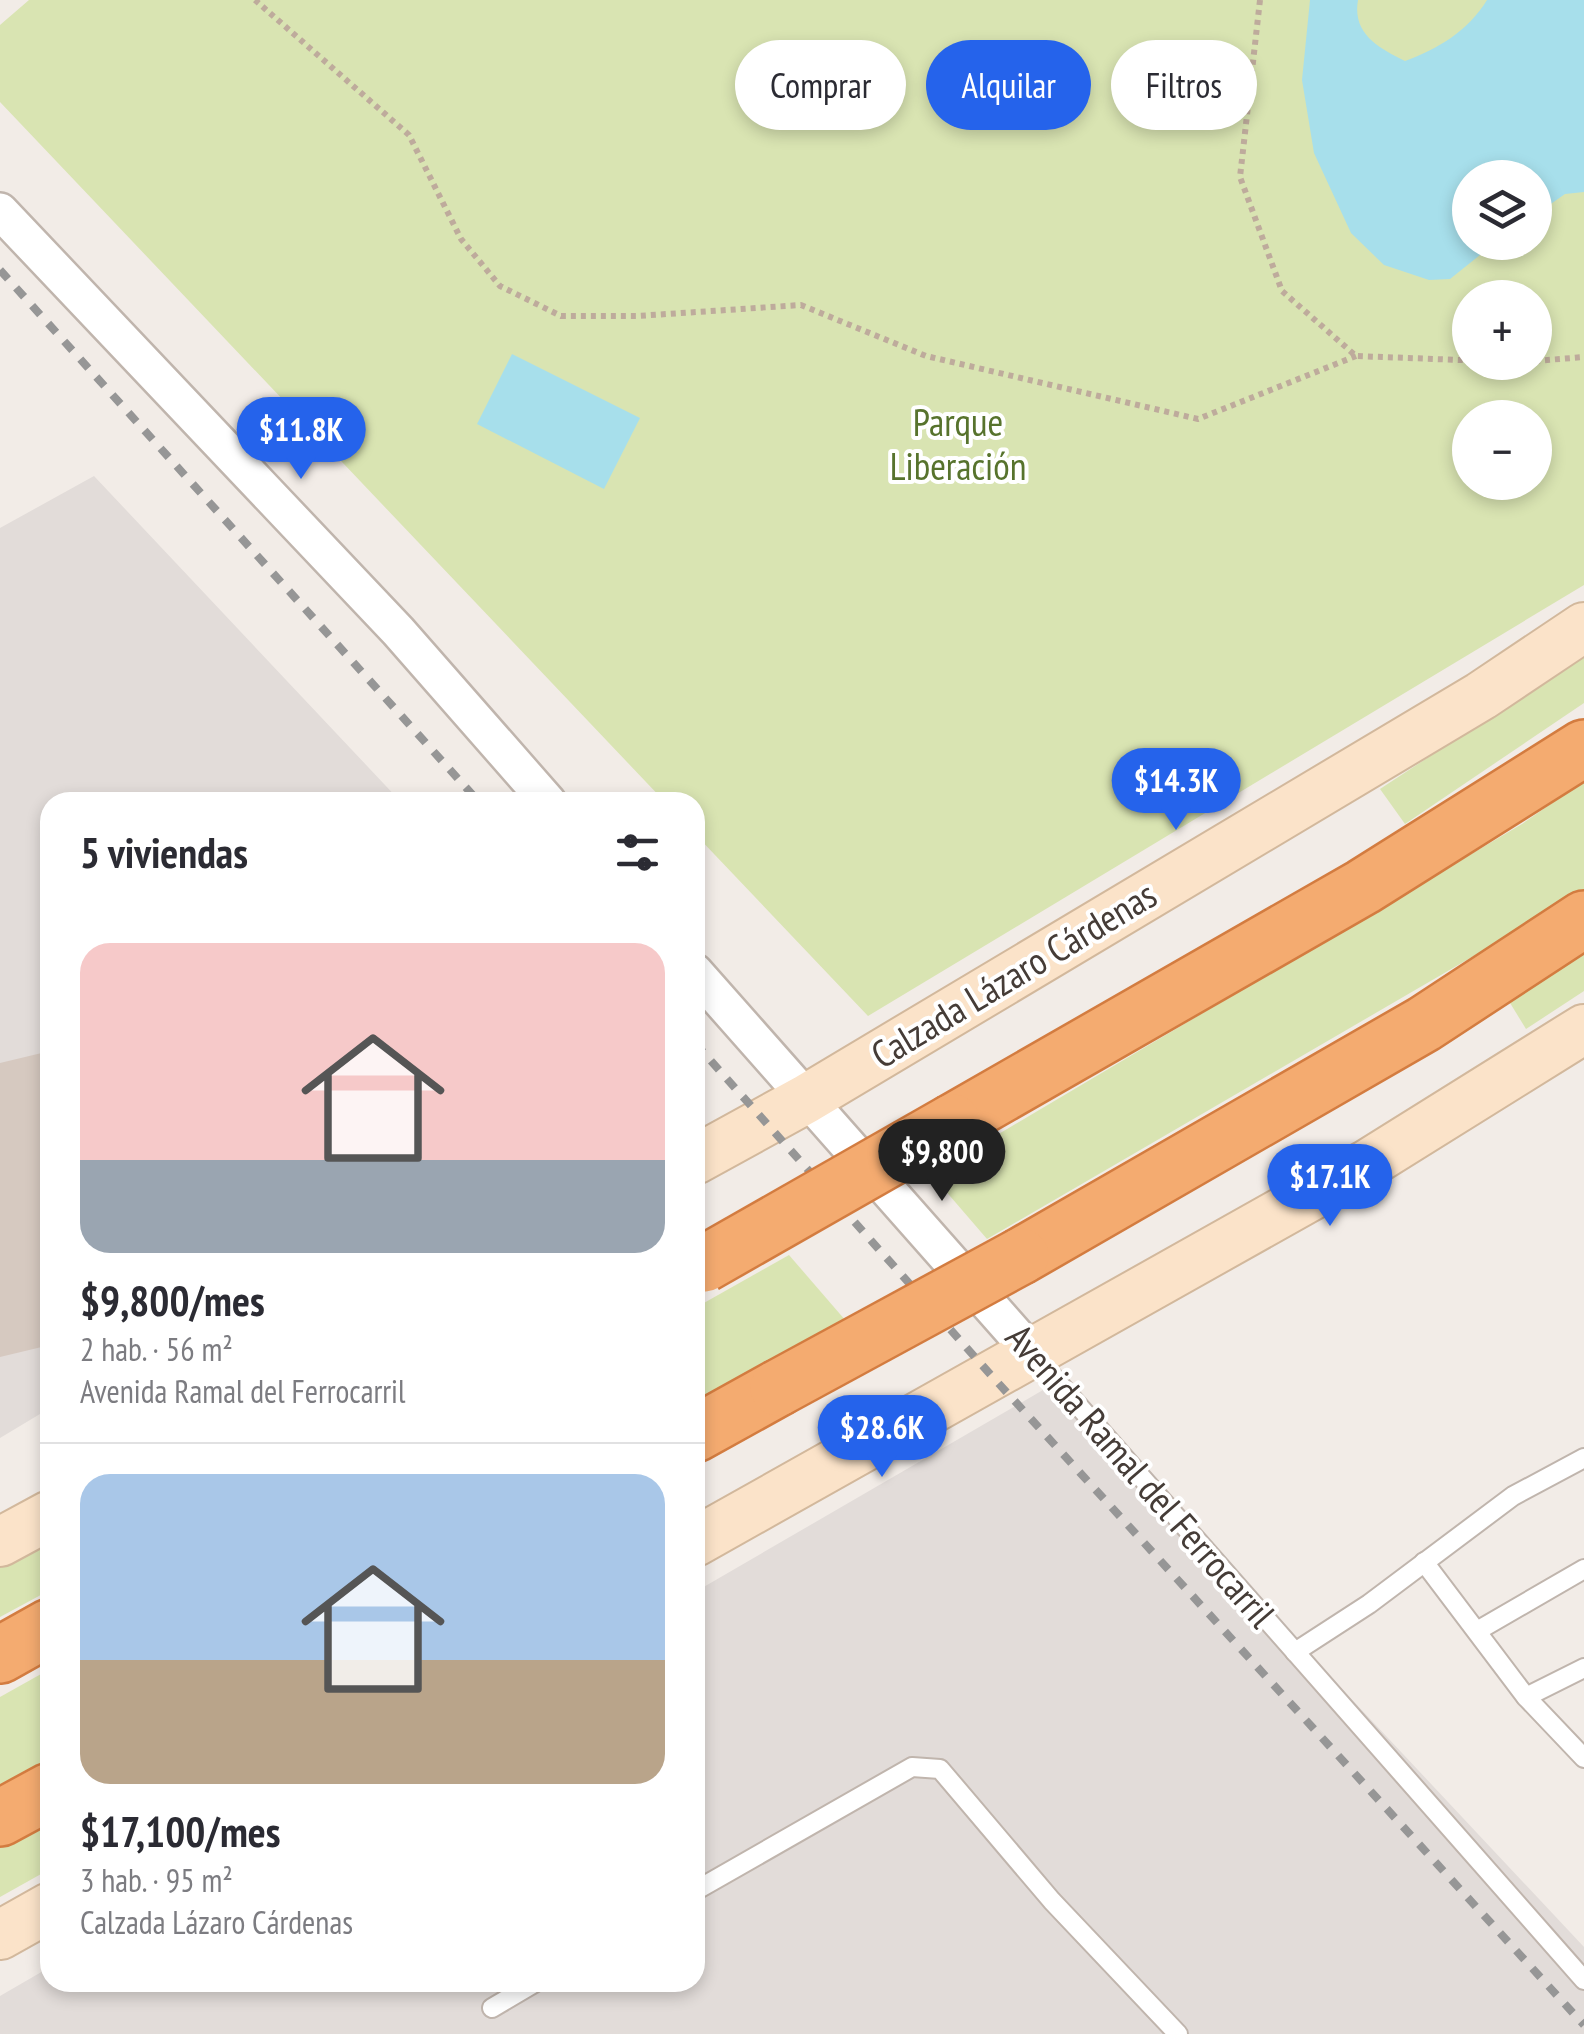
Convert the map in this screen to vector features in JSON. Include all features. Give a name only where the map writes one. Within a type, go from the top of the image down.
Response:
[{"type":"highway","points":[[705,1264],[1364,887],[1584,748]]},
{"type":"highway","points":[[705,1428],[1021,1256],[1424,1024],[1584,919]]},
{"type":"highway","points":[[0,1655],[40,1633]]},
{"type":"highway","points":[[0,1818],[40,1796]]},
{"type":"main road","name":"Calzada Lázaro Cárdenas","points":[[705,1155],[806,1099],[1480,696],[1584,627]]},
{"type":"main road","points":[[705,1536],[1366,1165],[1584,1029]]},
{"type":"main road","points":[[0,1542],[40,1520]]},
{"type":"main road","points":[[0,1935],[40,1913]]},
{"type":"street","points":[[0,212],[398,631],[539,792]]},
{"type":"street","name":"Avenida Ramal del Ferrocarril","points":[[705,983],[1030,1351]]},
{"type":"lane","name":"Avenida Ramal del Ferrocarril","points":[[1030,1351],[1584,1980]]},
{"type":"lane","points":[[1295,1652],[1513,1496],[1584,1458]]},
{"type":"lane","points":[[1424,1562],[1526,1697],[1584,1758]]},
{"type":"lane","points":[[1477,1631],[1584,1569]]},
{"type":"lane","points":[[1526,1697],[1584,1668]]},
{"type":"lane","points":[[705,1886],[912,1766],[940,1769],[1052,1900],[1178,2034]]},
{"type":"lane","points":[[492,2008],[519,1992]]},
{"type":"path","points":[[255,0],[409,135],[461,239],[500,286],[561,316],[637,316],[800,305],[926,356],[1198,419],[1356,356],[1452,360]]},
{"type":"path","points":[[1260,0],[1240,178],[1282,290],[1356,356]]},
{"type":"path","points":[[1552,360],[1584,358]]},
{"type":"shaded area","points":[[94,476],[392,792],[40,792],[40,1414],[0,1438],[0,528]]},
{"type":"shaded area","points":[[1055,1383],[1584,1947],[1584,2034],[0,2034],[0,1996],[40,1973],[40,1992],[705,1992],[705,1586]]},
{"type":"green space","name":"Parque Liberación","points":[[29,0],[1584,0],[1584,585],[868,1016],[705,845],[705,792],[656,792],[0,102],[0,25]]},
{"type":"green space","points":[[1584,655],[1584,703],[1405,824],[1380,789]]},
{"type":"green space","points":[[1584,781],[1584,890],[1570,900],[987,1239],[931,1174],[1522,824]]},
{"type":"green space","points":[[1584,945],[1584,991],[1526,1029],[1507,998]]},
{"type":"green space","points":[[789,1255],[846,1321],[705,1399],[705,1302]]},
{"type":"green space","points":[[40,1546],[40,1595],[0,1617],[0,1568]]},
{"type":"green space","points":[[40,1675],[40,1771],[0,1793],[0,1697]]},
{"type":"green space","points":[[40,1826],[40,1875],[0,1897],[0,1848]]},
{"type":"water","points":[[1310,0],[1358,0],[1363,31],[1377,45],[1405,61],[1451,38],[1487,0],[1584,0],[1584,192],[1565,194],[1552,203],[1552,160],[1452,160],[1452,260],[1474,260],[1450,279],[1429,280],[1384,265],[1351,233],[1314,153],[1302,80]]},
{"type":"water","points":[[512,354],[640,418],[604,489],[477,424]]},
{"type":"building","points":[[40,1053],[40,1347],[0,1357],[0,1063]]},
{"type":"railway","points":[[0,270],[470,792]]},
{"type":"railway","points":[[705,1054],[990,1374],[1584,2025]]}]
